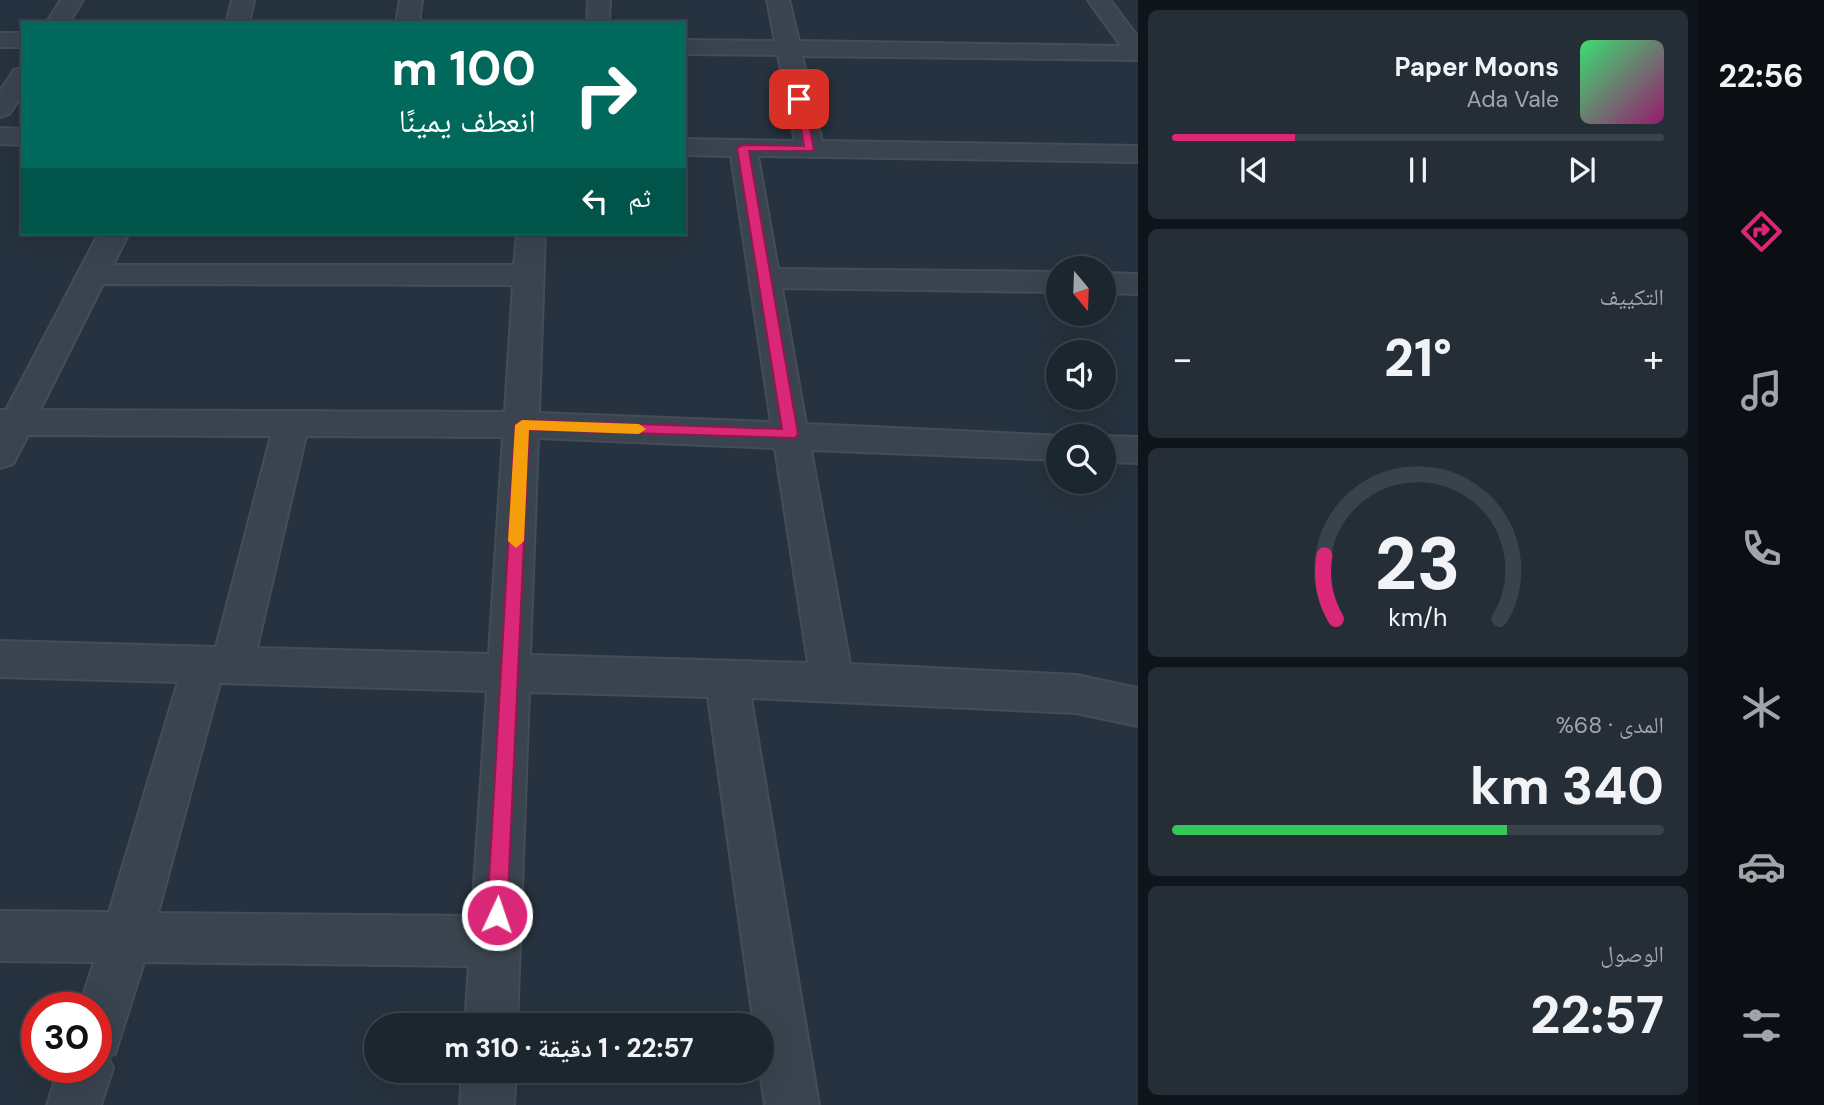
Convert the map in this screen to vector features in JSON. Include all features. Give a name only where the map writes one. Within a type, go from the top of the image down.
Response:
[{"type":"street","points":[[58,21],[72,0]]},
{"type":"street","points":[[238,21],[243,0]]},
{"type":"street","points":[[407,21],[411,0]]},
{"type":"street","points":[[598,21],[599,0]]},
{"type":"street","points":[[778,0],[810,149]]},
{"type":"street","points":[[1099,0],[1138,53]]},
{"type":"street","points":[[0,40],[21,40]]},
{"type":"street","points":[[686,47],[1138,53]]},
{"type":"street","points":[[0,109],[21,78]]},
{"type":"street","points":[[0,136],[21,137]]},
{"type":"street","points":[[686,147],[1138,154]]},
{"type":"street","points":[[743,148],[832,682]]},
{"type":"street","points":[[0,455],[9,422],[113,235]]},
{"type":"street","points":[[492,1013],[531,235]]},
{"type":"street","points":[[93,274],[529,275]]},
{"type":"street","points":[[763,278],[1046,282]]},
{"type":"street","points":[[1116,283],[1138,284]]},
{"type":"street","points":[[9,422],[522,425],[1046,446]]},
{"type":"street","points":[[110,992],[218,665],[292,424]]},
{"type":"street","points":[[1116,449],[1138,450]]},
{"type":"street","points":[[0,659],[832,682],[1076,694],[1138,707]]},
{"type":"street","points":[[727,681],[792,1105]]},
{"type":"street","points":[[0,936],[495,942]]},
{"type":"street","points":[[74,1105],[81,1083]]},
{"type":"street","points":[[487,1105],[488,1083]]},
{"type":"slow traffic","points":[[516,541],[522,425],[639,429]]},
{"type":"route","points":[[497,915],[522,425],[790,434],[743,148],[810,149],[799,99]]}]
